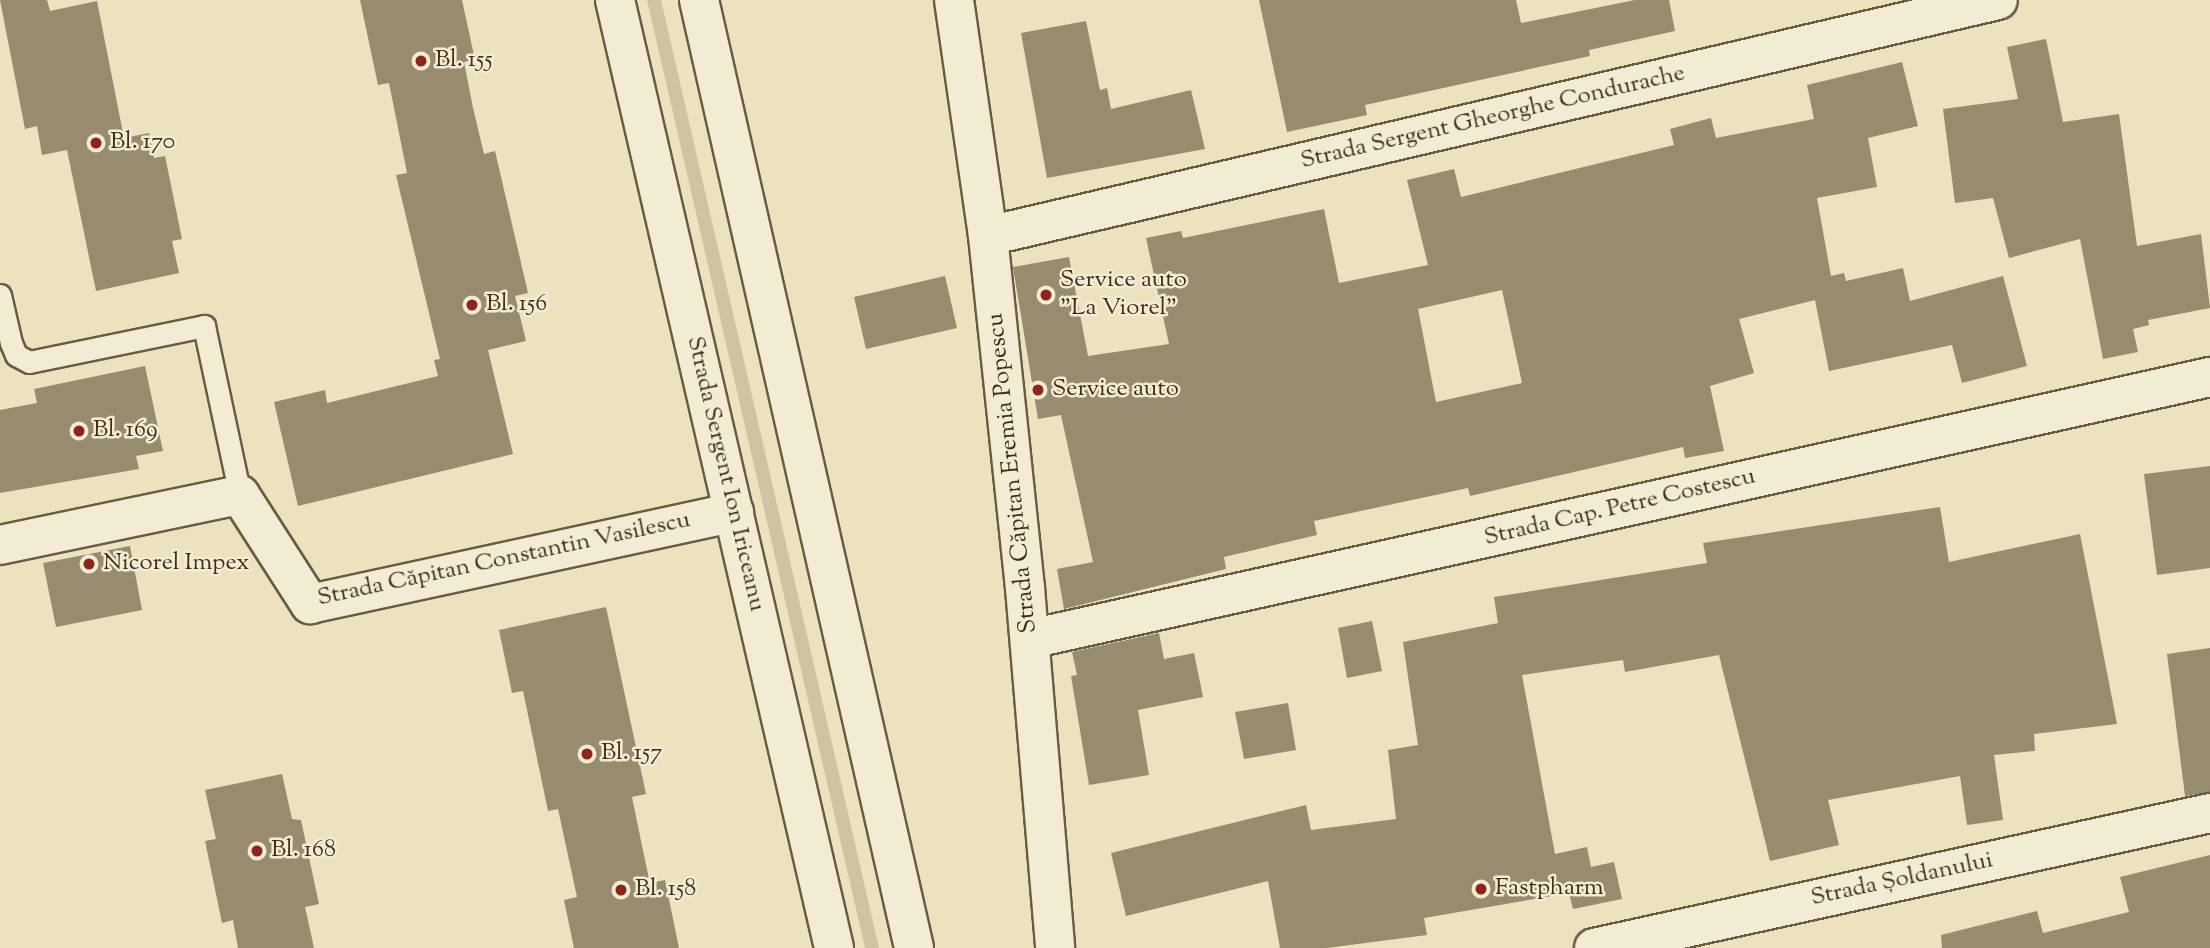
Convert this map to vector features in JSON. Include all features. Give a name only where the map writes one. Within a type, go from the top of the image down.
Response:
[{"type":"street","name":"Strada Sergent Ion Iriceanu","points":[[615,0],[834,948]]},
{"type":"street","points":[[699,0],[914,948]]},
{"type":"street","name":"Strada Căpitan Eremia Popescu","points":[[954,0],[988,236],[1030,639],[1055,948]]},
{"type":"street","name":"Strada Sergent Gheorghe Condurache","points":[[988,236],[1998,0]]},
{"type":"street","name":"Strada Cap. Petre Costescu","points":[[1030,639],[2210,377]]},
{"type":"street","name":"Strada Căpitan Constantin Vasilescu","points":[[240,495],[310,604],[734,512]]},
{"type":"street","points":[[0,545],[240,495]]},
{"type":"street","name":"Strada Șoldanului","points":[[1594,948],[2210,813]]},
{"type":"lane","points":[[0,295],[10,343],[16,355],[29,362],[204,326],[240,495]]},
{"type":"shaded area","points":[[647,0],[661,0],[879,948],[865,948]]},
{"type":"building","name":"Bl. 170","points":[[0,0],[47,0],[50,11],[97,1],[124,138],[149,133],[154,158],[165,156],[182,239],[172,241],[179,273],[96,291],[67,150],[42,155],[37,126],[25,129]]},
{"type":"building","name":"Bl. 156","points":[[360,0],[462,0],[475,60],[464,62],[473,108],[484,154],[495,151],[528,293],[515,296],[526,341],[488,350],[513,454],[298,506],[274,402],[325,390],[327,403],[438,376],[434,360],[440,359],[396,175],[407,173],[389,83],[378,85]]},
{"type":"building","points":[[1259,0],[1516,0],[1521,23],[1635,0],[1669,0],[1675,31],[1589,50],[1590,56],[1365,105],[1367,115],[1287,132]]},
{"type":"building","points":[[1086,21],[1100,90],[1107,88],[1111,109],[1191,90],[1205,149],[1047,178],[1021,33]]},
{"type":"building","points":[[2046,39],[2063,122],[2119,114],[2137,246],[2201,234],[2210,308],[2148,320],[2149,325],[2133,329],[2138,352],[2103,359],[2080,239],[2009,258],[1993,198],[1955,203],[1943,109],[2018,99],[2007,47]]},
{"type":"building","points":[[1902,62],[1918,126],[1868,138],[1877,187],[1817,198],[1831,276],[1844,273],[1846,281],[1903,268],[1910,301],[2003,276],[2027,366],[1962,383],[1952,345],[1829,371],[1815,300],[1739,319],[1754,373],[1710,386],[1724,451],[1685,458],[1683,447],[1470,496],[1468,488],[1314,521],[1317,535],[1224,557],[1226,569],[1064,609],[1057,569],[1093,562],[1061,415],[1038,419],[1013,267],[1069,257],[1088,356],[1169,344],[1146,238],[1181,231],[1183,238],[1324,209],[1339,283],[1428,265],[1407,180],[1454,169],[1461,197],[1674,145],[1670,129],[1711,118],[1716,138],[1814,119],[1807,85]],"holes":[[[1502,290],[1522,383],[1436,402],[1418,309]]]},
{"type":"building","points":[[945,276],[957,328],[866,349],[854,297]]},
{"type":"building","name":"Bl. 169","points":[[145,366],[163,451],[136,456],[139,469],[0,493],[0,410],[37,403],[34,389]]},
{"type":"building","points":[[2210,466],[2210,568],[2157,575],[2144,474]]},
{"type":"building","points":[[1940,507],[1949,562],[2080,534],[2117,724],[2034,734],[2035,751],[1994,755],[2003,820],[1967,825],[1960,776],[1828,800],[1839,845],[1770,861],[1719,655],[1625,672],[1623,660],[1522,675],[1555,854],[1587,847],[1591,867],[1614,862],[1622,899],[1573,909],[1569,893],[1424,918],[1427,935],[1327,948],[1280,948],[1268,881],[1126,916],[1111,853],[1306,805],[1311,830],[1396,819],[1388,750],[1418,745],[1403,642],[1498,623],[1494,597],[1707,563],[1703,543]]},
{"type":"building","points":[[130,546],[142,610],[56,627],[43,563]]},
{"type":"building","name":"Bl. 157","points":[[606,607],[646,794],[632,797],[641,841],[650,883],[665,880],[679,948],[574,948],[564,900],[577,897],[558,809],[548,811],[523,691],[512,693],[499,630]]},
{"type":"building","points":[[1372,621],[1382,671],[1347,678],[1338,628]]},
{"type":"building","points":[[1159,633],[1164,659],[1194,653],[1203,697],[1138,710],[1149,775],[1089,785],[1071,676],[1077,675],[1072,652]]},
{"type":"building","points":[[2210,648],[2210,792],[2185,796],[2167,654]]},
{"type":"building","points":[[1288,703],[1296,750],[1244,759],[1235,712]]},
{"type":"building","name":"Bl. 168","points":[[282,774],[292,819],[301,820],[319,904],[305,907],[314,948],[238,948],[233,920],[222,923],[205,841],[216,839],[205,790]]},
{"type":"building","points":[[2210,855],[2210,948],[1942,948],[1941,935],[2037,911],[2043,933],[2129,912],[2120,877]]},
{"type":"place","name":"Bl. 155","points":[[421,61]]},
{"type":"place","name":"Bl. 170","points":[[96,143]]},
{"type":"place","name":"Service auto \"La Viorel\"","points":[[1046,295]]},
{"type":"place","name":"Bl. 156","points":[[472,305]]},
{"type":"place","name":"Service auto","points":[[1038,390]]},
{"type":"place","name":"Bl. 169","points":[[79,431]]},
{"type":"place","name":"Nicorel Impex","points":[[89,564]]},
{"type":"place","name":"Bl. 157","points":[[587,754]]},
{"type":"place","name":"Bl. 168","points":[[257,851]]},
{"type":"place","name":"Fastpharm","points":[[1481,889]]},
{"type":"place","name":"Bl. 158","points":[[621,890]]}]
